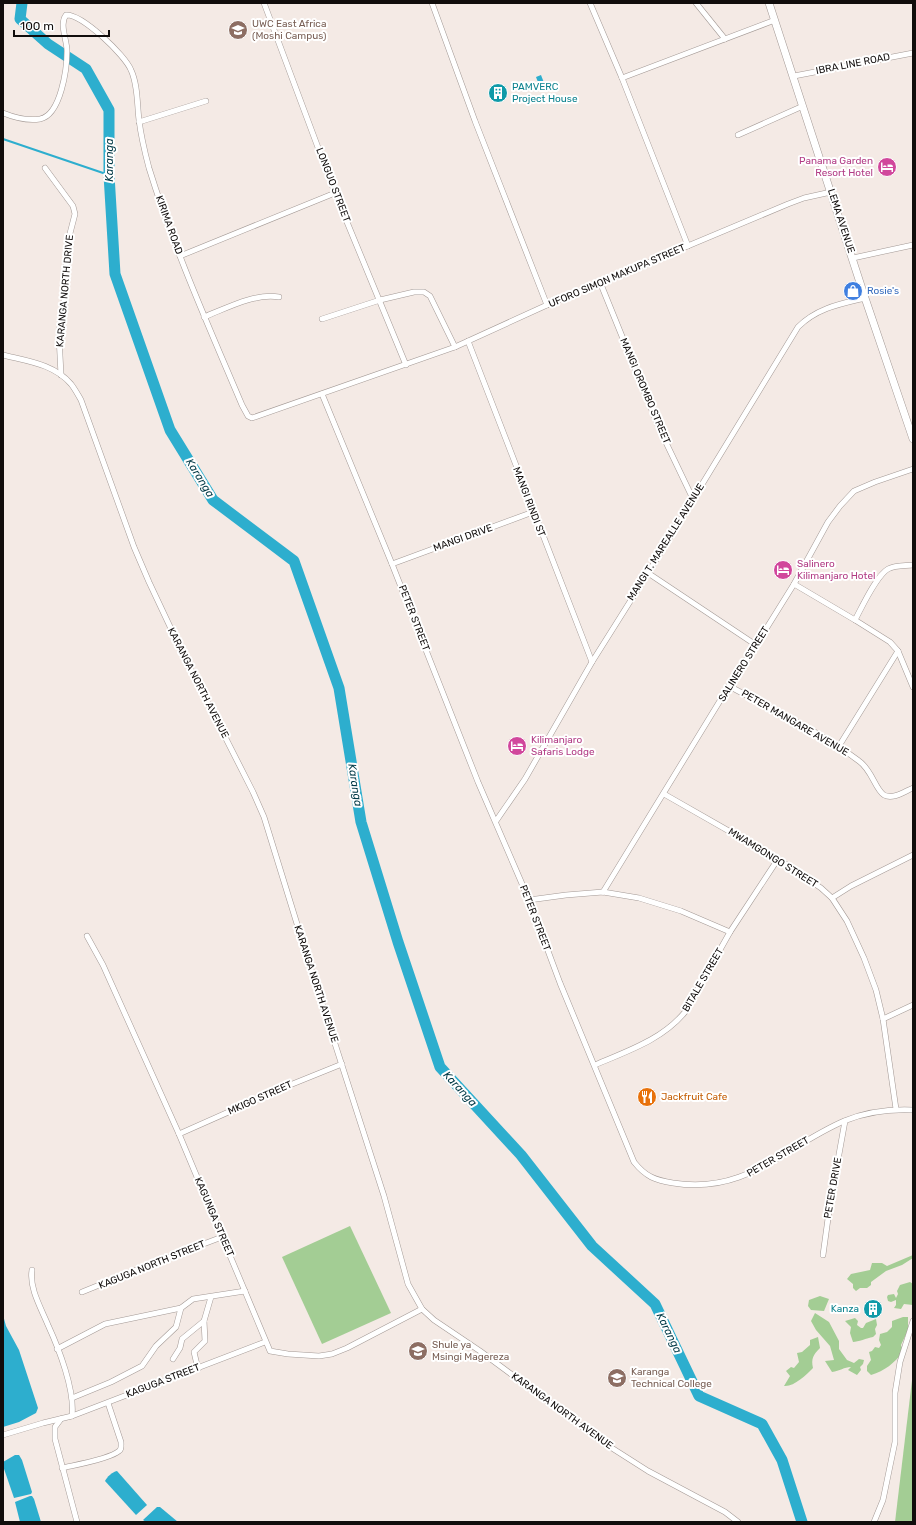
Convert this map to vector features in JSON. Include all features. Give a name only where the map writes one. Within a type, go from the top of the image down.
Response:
[{"type":"main road","name":"LEMA AVENUE","points":[[769,3],[865,298],[913,439]]},
{"type":"street","name":"LONGUO STREET","points":[[264,3],[335,193],[406,365]]},
{"type":"street","points":[[432,3],[475,121],[547,305]]},
{"type":"street","points":[[590,3],[622,78],[688,246]]},
{"type":"street","points":[[696,3],[725,39]]},
{"type":"street","name":"KIRIMA ROAD","points":[[3,113],[31,119],[40,119],[46,116],[54,107],[58,99],[62,88],[66,67],[67,49],[63,21],[66,15],[71,14],[87,23],[126,60],[132,70],[135,81],[139,122],[149,165],[164,215],[204,317],[248,416],[252,418],[257,417],[322,394]]},
{"type":"street","points":[[622,78],[775,20]]},
{"type":"street","name":"IBRA LINE ROAD","points":[[794,76],[913,53]]},
{"type":"street","points":[[139,122],[206,101]]},
{"type":"street","points":[[738,135],[803,106]]},
{"type":"street","name":"KARANGA NORTH DRIVE","points":[[45,168],[73,206],[75,214],[68,241],[64,300],[59,336],[61,375]]},
{"type":"street","name":"UFORO SIMON MAKUPA STREET","points":[[322,394],[455,347],[600,282],[788,204],[804,198],[831,192]]},
{"type":"street","points":[[180,256],[335,193]]},
{"type":"street","points":[[853,258],[913,245]]},
{"type":"street","name":"MANGI OROMBO STREET","points":[[600,282],[660,430],[693,499]]},
{"type":"street","points":[[322,319],[380,300],[419,291],[430,296],[455,347]]},
{"type":"street","points":[[204,317],[254,298],[271,296],[279,297]]},
{"type":"street","name":"MANGI T. MAREALLE AVENUE","points":[[496,821],[525,779],[592,662],[798,327],[819,311],[865,298]]},
{"type":"street","name":"MANGI RINDI ST","points":[[468,341],[592,662]]},
{"type":"street","name":"KARANGA NORTH AVENUE","points":[[3,356],[42,364],[61,375],[70,384],[81,400],[134,547],[149,582],[264,817],[361,1129],[384,1196],[408,1284],[422,1309],[434,1320],[480,1351],[604,1443],[648,1471],[725,1512],[738,1522]]},
{"type":"street","name":"PETER STREET","points":[[322,394],[392,564],[478,782],[529,900],[560,983],[634,1162],[643,1172],[658,1180],[685,1185],[713,1184],[744,1176],[770,1163],[818,1134],[845,1121],[874,1112],[896,1109],[913,1110]]},
{"type":"street","name":"SALINERO STREET","points":[[603,892],[729,686],[794,584],[828,522],[854,491],[913,469]]},
{"type":"street","name":"MANGI DRIVE","points":[[392,564],[533,512]]},
{"type":"street","points":[[855,620],[877,581],[887,570],[898,566],[913,565]]},
{"type":"street","points":[[648,573],[756,645]]},
{"type":"street","points":[[794,584],[890,642],[898,651],[913,687]]},
{"type":"street","points":[[839,746],[898,651]]},
{"type":"street","name":"PETER MANGARE AVENUE","points":[[729,686],[839,746],[866,766],[879,789],[884,794],[894,796],[913,788]]},
{"type":"street","name":"MWAMGONGO STREET","points":[[664,794],[778,859],[821,888],[832,898],[847,921],[864,958],[876,990],[883,1019],[896,1109]]},
{"type":"street","points":[[832,898],[851,886],[913,855]]},
{"type":"street","name":"BITALE STREET","points":[[595,1065],[653,1039],[675,1024],[688,1008],[730,932],[778,859]]},
{"type":"street","points":[[529,900],[603,892],[639,898],[681,911],[730,932]]},
{"type":"street","name":"KAGUNGA STREET","points":[[87,936],[103,965],[179,1134],[265,1342]]},
{"type":"street","points":[[883,1019],[913,1005]]},
{"type":"street","name":"MKIGO STREET","points":[[179,1134],[285,1087],[342,1064]]},
{"type":"street","name":"PETER DRIVE","points":[[823,1255],[830,1204],[845,1121]]},
{"type":"street","name":"KAGUGA NORTH STREET","points":[[82,1292],[222,1237]]},
{"type":"street","points":[[32,1270],[31,1276],[33,1287],[58,1349],[72,1398],[72,1416]]},
{"type":"street","points":[[58,1349],[105,1324],[181,1308],[194,1299],[245,1292]]},
{"type":"street","points":[[198,1368],[194,1352],[205,1341],[204,1322],[212,1297]]},
{"type":"street","points":[[72,1398],[111,1382],[142,1366],[156,1346],[176,1327],[181,1308]]},
{"type":"street","points":[[265,1342],[270,1351],[279,1353],[319,1356],[332,1354],[347,1348],[422,1309]]},
{"type":"street","points":[[874,1522],[883,1500],[895,1442],[895,1393],[900,1362],[913,1321]]},
{"type":"street","points":[[173,1359],[180,1348],[182,1339],[204,1322]]},
{"type":"street","name":"KAGUGA STREET","points":[[3,1435],[72,1416],[265,1342]]},
{"type":"street","points":[[62,1468],[102,1458],[119,1451],[121,1442],[108,1403]]},
{"type":"street","points":[[61,1419],[55,1427],[55,1439],[77,1522]]},
{"type":"green space","points":[[350,1226],[391,1313],[322,1344],[282,1257]]},
{"type":"green space","points":[[913,1255],[913,1258],[902,1265],[886,1271],[871,1282],[871,1285],[867,1288],[860,1288],[856,1291],[853,1288],[853,1284],[847,1279],[851,1274],[870,1270],[872,1263],[882,1263],[887,1266]]},
{"type":"green space","points":[[910,1282],[913,1284],[913,1305],[904,1304],[901,1309],[894,1308],[896,1305],[896,1300],[891,1302],[888,1301],[888,1295],[894,1294],[896,1298],[900,1285]]},
{"type":"green space","points":[[820,1296],[829,1299],[824,1311],[811,1310],[808,1306],[809,1300]]},
{"type":"green space","points":[[815,1313],[829,1322],[839,1341],[839,1349],[847,1360],[854,1363],[859,1359],[864,1360],[860,1367],[861,1370],[857,1375],[848,1370],[851,1367],[832,1372],[825,1361],[834,1360],[830,1346],[816,1330],[811,1321]]},
{"type":"green space","points":[[903,1317],[908,1317],[908,1330],[901,1345],[903,1352],[889,1366],[871,1375],[867,1371],[867,1366],[871,1360],[869,1352],[875,1347],[879,1348],[881,1345],[879,1340],[880,1334],[887,1332],[892,1327],[892,1321]]},
{"type":"green space","points":[[855,1318],[858,1321],[857,1325],[861,1328],[863,1328],[866,1323],[876,1319],[876,1334],[873,1337],[853,1342],[850,1333],[851,1327],[845,1321]]},
{"type":"green space","points":[[818,1337],[820,1348],[813,1357],[813,1368],[796,1383],[784,1386],[790,1376],[786,1371],[791,1367],[794,1368],[799,1362],[797,1353],[802,1352],[810,1345],[810,1340]]},
{"type":"green space","points":[[913,1372],[913,1522],[895,1522]]},
{"type":"water","points":[[541,75],[546,88],[541,90],[536,77]]},
{"type":"water","points":[[3,1315],[6,1326],[19,1350],[38,1408],[36,1413],[19,1422],[3,1427]]},
{"type":"water","points":[[15,1455],[19,1455],[22,1460],[32,1492],[31,1494],[14,1498],[3,1462]]},
{"type":"water","points":[[117,1471],[147,1505],[136,1515],[105,1481],[113,1472]]},
{"type":"water","points":[[30,1496],[34,1499],[41,1522],[20,1522],[15,1502]]},
{"type":"water","points":[[157,1507],[160,1507],[178,1522],[146,1522],[143,1520]]},
{"type":"waterway","name":"Karanga","points":[[22,3],[20,19],[48,44],[86,69],[109,110],[109,175],[115,274],[170,430],[213,500],[294,561],[339,688],[361,822],[398,942],[440,1067],[521,1155],[592,1246],[655,1304],[699,1396],[762,1424],[782,1460],[802,1522]]},
{"type":"waterway","points":[[3,139],[109,175]]},
{"type":"place","name":"UWC East Africa (Moshi Campus)","points":[[238,30]]},
{"type":"place","name":"PAMVERC Project House","points":[[498,93]]},
{"type":"place","name":"Panama Garden Resort Hotel","points":[[887,167]]},
{"type":"place","name":"Rosie's","points":[[853,291]]},
{"type":"place","name":"Salinero Kilimanjaro Hotel","points":[[783,570]]},
{"type":"place","name":"Kilimanjaro Safaris Lodge","points":[[517,746]]},
{"type":"place","name":"Jackfruit Cafe","points":[[647,1097]]},
{"type":"place","name":"Kanza","points":[[873,1309]]},
{"type":"place","name":"Shule ya Msingi Magereza","points":[[418,1351]]},
{"type":"place","name":"Karanga Technical College","points":[[617,1378]]}]
